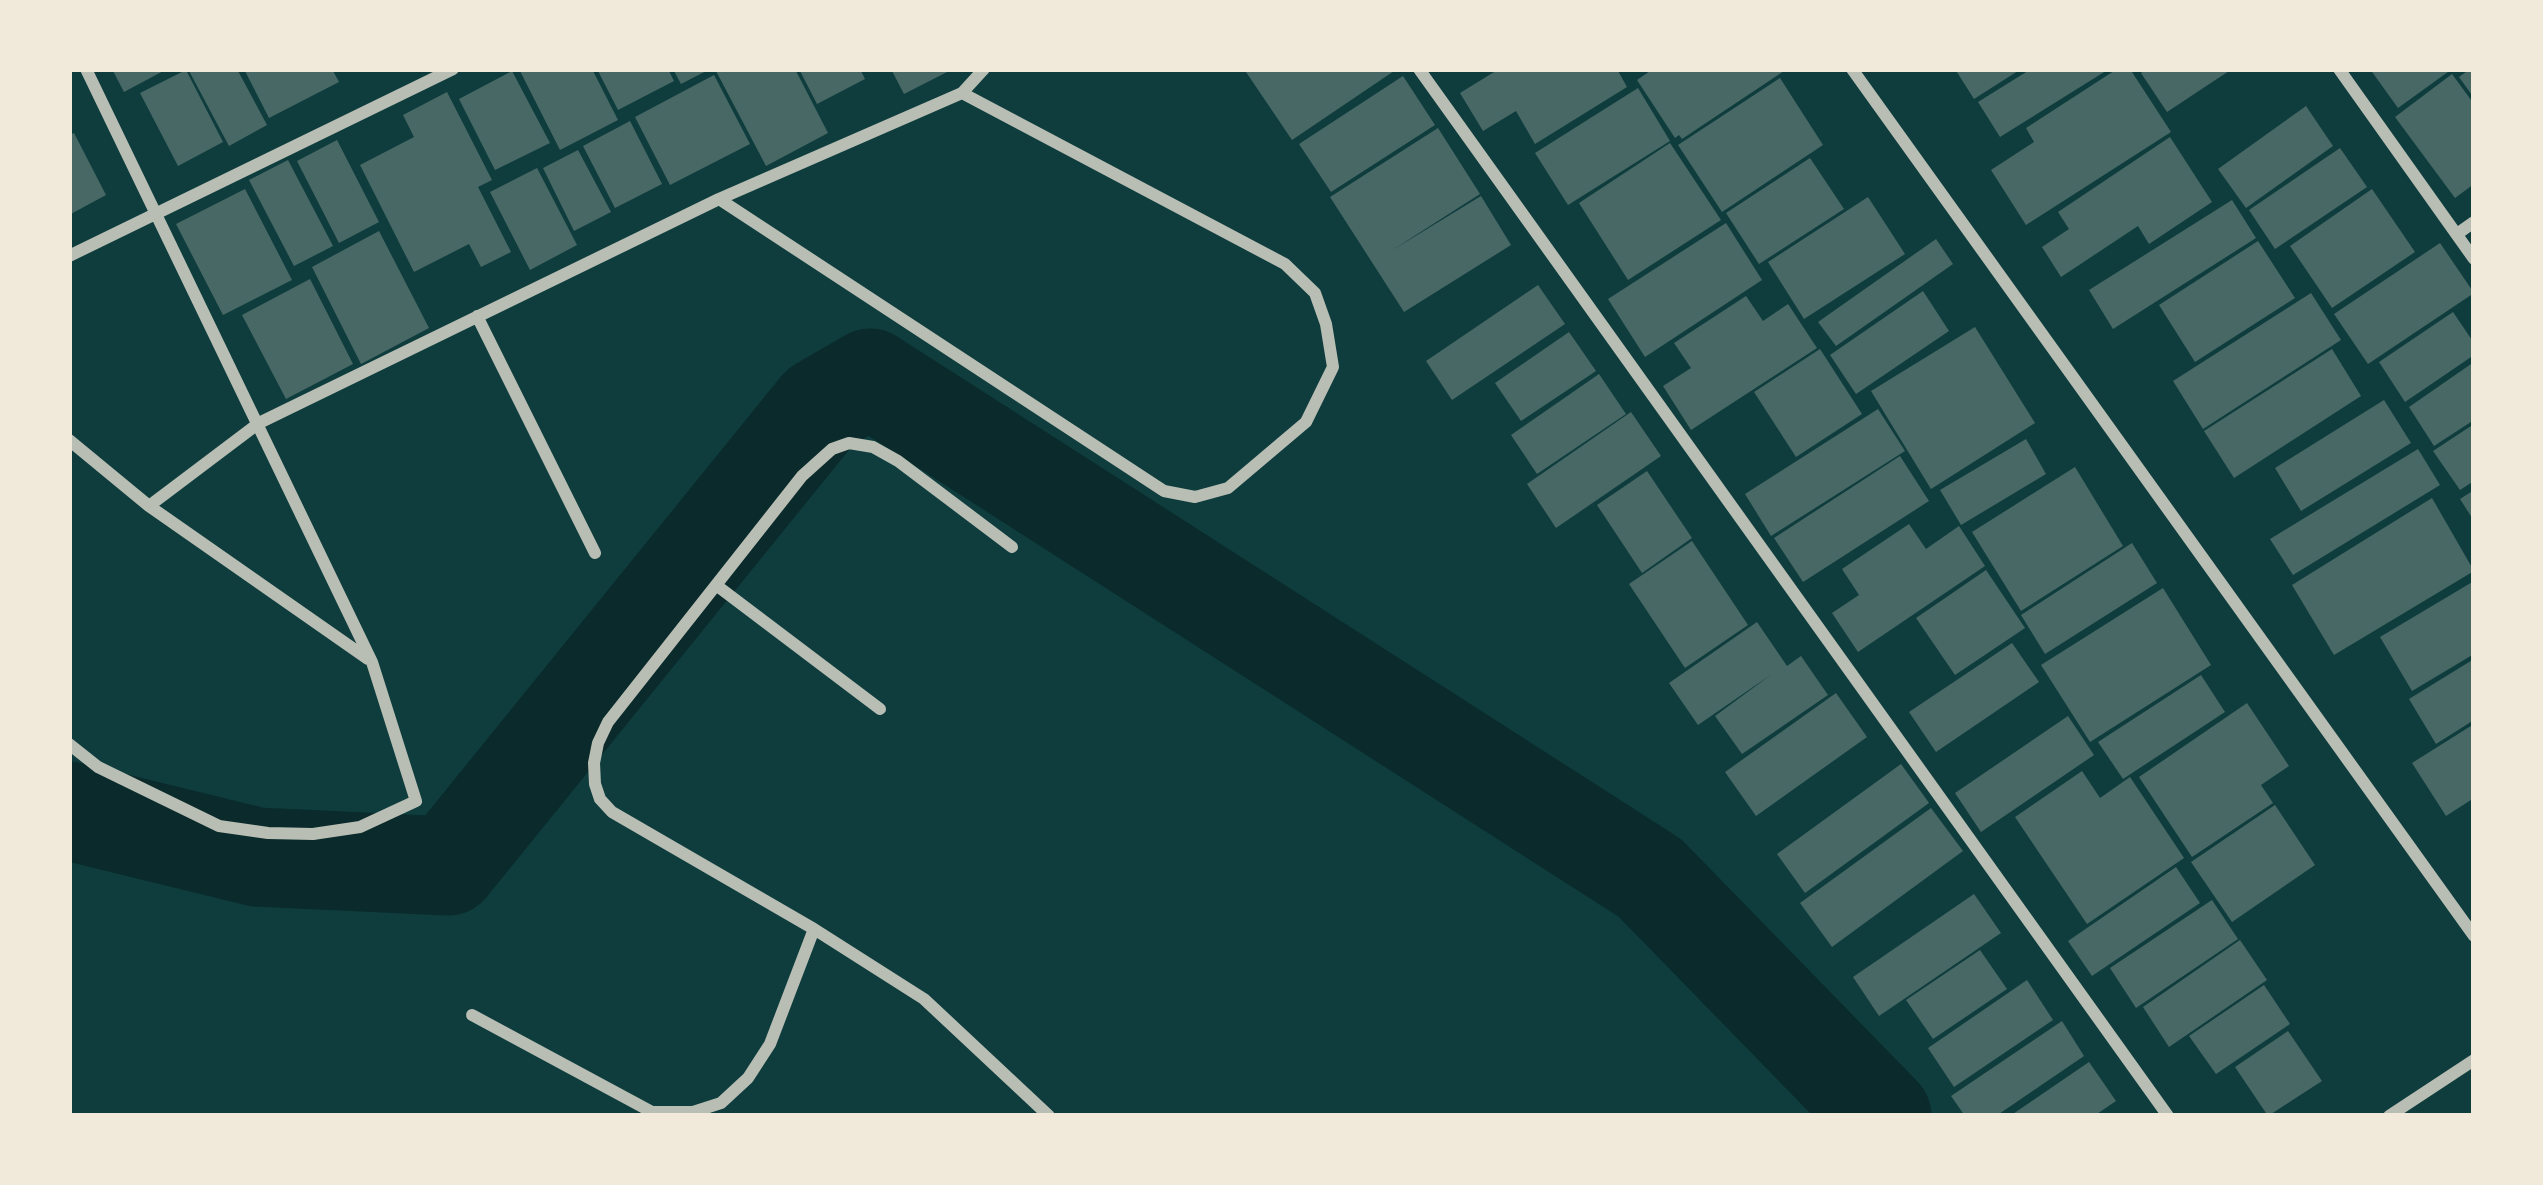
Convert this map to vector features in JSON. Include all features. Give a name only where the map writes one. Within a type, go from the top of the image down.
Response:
[{"type":"street","points":[[69,744],[98,767],[219,826],[313,834],[360,827],[416,801],[373,662],[86,69]]},
{"type":"street","points":[[69,256],[453,69]]},
{"type":"street","points":[[149,506],[259,423],[719,199],[962,93],[984,69]]},
{"type":"street","points":[[1419,69],[2168,1116]]},
{"type":"street","points":[[1852,69],[2474,936]]},
{"type":"street","points":[[2339,69],[2474,259]]},
{"type":"street","points":[[719,199],[1164,491],[1195,497],[1228,488],[1306,422],[1333,367],[1315,292],[1285,264],[962,93]]},
{"type":"street","points":[[2457,234],[2474,222]]},
{"type":"street","points":[[477,316],[595,553]]},
{"type":"street","points":[[69,440],[149,506],[373,662]]},
{"type":"street","points":[[1012,547],[873,446],[849,443],[832,449],[802,476],[608,722],[598,743],[595,784],[612,812],[924,999],[1049,1116]]},
{"type":"street","points":[[716,585],[880,709]]},
{"type":"street","points":[[472,1015],[650,1114],[693,1112],[721,1102],[748,1078],[770,1043],[814,929]]},
{"type":"street","points":[[2390,1116],[2413,1110],[2474,1060]]},
{"type":"building","points":[[112,69],[167,69],[124,92]]},
{"type":"building","points":[[188,69],[237,69],[267,125],[229,146]]},
{"type":"building","points":[[244,69],[332,69],[339,82],[269,118]]},
{"type":"building","points":[[519,69],[592,69],[618,120],[560,150]]},
{"type":"building","points":[[597,69],[668,69],[674,81],[618,110]]},
{"type":"building","points":[[673,69],[710,69],[681,84]]},
{"type":"building","points":[[795,69],[828,133],[766,166],[716,71]]},
{"type":"building","points":[[799,69],[860,69],[865,79],[817,104]]},
{"type":"building","points":[[891,69],[953,69],[904,94]]},
{"type":"building","points":[[1244,69],[1397,69],[1292,140]]},
{"type":"building","points":[[1499,69],[1617,69],[1627,87],[1535,144],[1516,111],[1483,131],[1460,93]]},
{"type":"building","points":[[1653,69],[1787,69],[1682,139],[1675,138],[1637,80]]},
{"type":"building","points":[[1955,69],[2021,69],[1974,99]]},
{"type":"building","points":[[2031,69],[2109,69],[2000,137],[1978,102]]},
{"type":"building","points":[[2117,69],[2130,69],[2171,132],[2026,225],[1991,170],[2034,142],[2026,128]]},
{"type":"building","points":[[2147,69],[2232,69],[2167,112],[2141,73]]},
{"type":"building","points":[[2370,69],[2452,69],[2398,108]]},
{"type":"building","points":[[2474,69],[2474,98],[2459,77]]},
{"type":"building","points":[[186,70],[223,142],[178,166],[140,93]]},
{"type":"building","points":[[512,71],[550,143],[495,170],[459,99]]},
{"type":"building","points":[[2452,74],[2474,104],[2474,184],[2455,198],[2395,117]]},
{"type":"building","points":[[714,75],[750,144],[670,185],[635,117]]},
{"type":"building","points":[[1403,76],[1435,125],[1331,192],[1299,144]]},
{"type":"building","points":[[1780,78],[1823,145],[1722,212],[1678,145]]},
{"type":"building","points":[[1638,88],[1670,141],[1568,205],[1535,153]]},
{"type":"building","points":[[447,92],[492,180],[478,187],[511,252],[481,267],[469,244],[414,272],[360,165],[414,137],[403,115]]},
{"type":"building","points":[[2306,106],[2333,146],[2246,208],[2218,169]]},
{"type":"building","points":[[630,121],[662,184],[615,208],[583,146]]},
{"type":"building","points":[[1438,128],[1480,194],[1391,251],[1481,196],[1511,245],[1404,312],[1330,197]]},
{"type":"building","points":[[74,133],[106,195],[69,215],[69,135]]},
{"type":"building","points":[[2170,137],[2212,202],[2149,244],[2138,226],[2061,277],[2042,247],[2069,229],[2058,212]]},
{"type":"building","points":[[337,140],[379,222],[339,243],[297,161]]},
{"type":"building","points":[[1670,143],[1721,220],[1628,280],[1579,203]]},
{"type":"building","points":[[2340,148],[2367,187],[2275,249],[2249,210]]},
{"type":"building","points":[[578,150],[611,212],[574,231],[543,168]]},
{"type":"building","points":[[1810,158],[1844,209],[1759,264],[1726,213]]},
{"type":"building","points":[[288,160],[333,246],[294,266],[249,180]]},
{"type":"building","points":[[537,168],[577,245],[530,270],[490,192]]},
{"type":"building","points":[[245,189],[292,280],[223,315],[176,224]]},
{"type":"building","points":[[2372,189],[2415,252],[2332,308],[2290,246]]},
{"type":"building","points":[[1868,197],[1905,254],[1804,319],[1768,262]]},
{"type":"building","points":[[2232,200],[2256,238],[2113,329],[2089,290]]},
{"type":"building","points":[[1726,223],[1762,280],[1645,357],[1608,299]]},
{"type":"building","points":[[379,231],[429,328],[361,364],[312,267]]},
{"type":"building","points":[[1936,239],[1953,264],[1836,346],[1818,322]]},
{"type":"building","points":[[2258,241],[2295,298],[2195,362],[2159,305]]},
{"type":"building","points":[[2440,243],[2474,293],[2368,364],[2334,314]]},
{"type":"building","points":[[310,279],[353,364],[286,399],[242,315]]},
{"type":"building","points":[[1538,285],[1565,324],[1452,400],[1426,361]]},
{"type":"building","points":[[1923,291],[1949,331],[1856,394],[1830,355]]},
{"type":"building","points":[[2311,293],[2341,340],[2203,429],[2173,381]]},
{"type":"building","points":[[1746,296],[1763,321],[1788,304],[1817,348],[1691,430],[1663,386],[1691,368],[1674,343]]},
{"type":"building","points":[[2453,312],[2474,343],[2474,355],[2405,402],[2379,362]]},
{"type":"building","points":[[1975,327],[2035,423],[1931,489],[1871,391]]},
{"type":"building","points":[[1569,332],[1596,371],[1521,421],[1495,383]]},
{"type":"building","points":[[1820,349],[1862,414],[1796,457],[1754,392]]},
{"type":"building","points":[[2332,349],[2361,396],[2234,478],[2204,431]]},
{"type":"building","points":[[2474,362],[2474,420],[2434,446],[2409,407]]},
{"type":"building","points":[[1599,374],[1626,414],[1537,474],[1511,435]]},
{"type":"building","points":[[2384,400],[2411,443],[2301,511],[2275,468]]},
{"type":"building","points":[[1878,409],[1905,451],[1771,536],[1745,494]]},
{"type":"building","points":[[1631,412],[1661,456],[1556,528],[1527,484]]},
{"type":"building","points":[[2474,424],[2474,481],[2460,490],[2433,451]]},
{"type":"building","points":[[2026,439],[2046,474],[1961,525],[1940,490]]},
{"type":"building","points":[[2418,449],[2440,485],[2293,575],[2270,539]]},
{"type":"building","points":[[1900,456],[1929,501],[1803,582],[1774,538]]},
{"type":"building","points":[[2075,467],[2123,546],[2021,611],[1972,532]]},
{"type":"building","points":[[1647,471],[1692,538],[1642,573],[1597,505]]},
{"type":"building","points":[[2474,490],[2474,521],[2460,499]]},
{"type":"building","points":[[2432,498],[2474,571],[2334,655],[2292,585]]},
{"type":"building","points":[[1909,524],[1926,549],[1959,526],[1985,566],[1858,652],[1832,613],[1859,595],[1842,569]]},
{"type":"building","points":[[1692,541],[1748,625],[1685,668],[1629,584]]},
{"type":"building","points":[[2132,543],[2157,583],[2045,654],[2021,615]]},
{"type":"building","points":[[1986,570],[2025,628],[1955,675],[1916,618]]},
{"type":"building","points":[[2474,581],[2474,654],[2412,691],[2380,637]]},
{"type":"building","points":[[2163,588],[2211,665],[2090,742],[2041,665]]},
{"type":"building","points":[[1757,622],[1787,666],[1801,656],[1828,695],[1742,754],[1715,716],[1772,674],[1698,725],[1669,683]]},
{"type":"building","points":[[2012,643],[2039,682],[1936,752],[1909,712]]},
{"type":"building","points":[[2474,659],[2474,720],[2436,744],[2409,699]]},
{"type":"building","points":[[2201,675],[2225,712],[2123,779],[2098,742]]},
{"type":"building","points":[[1836,693],[1867,737],[1756,816],[1725,772]]},
{"type":"building","points":[[2247,703],[2289,766],[2261,785],[2273,803],[2192,857],[2139,777]]},
{"type":"building","points":[[2068,716],[2094,755],[1981,832],[1955,793]]},
{"type":"building","points":[[2474,724],[2474,798],[2446,816],[2412,763]]},
{"type":"building","points":[[1901,764],[1929,803],[1805,893],[1777,854]]},
{"type":"building","points":[[2082,771],[2100,798],[2130,777],[2184,858],[2087,924],[2015,817]]},
{"type":"building","points":[[2275,805],[2315,865],[2232,922],[2191,862]]},
{"type":"building","points":[[1931,808],[1963,851],[1832,947],[1800,903]]},
{"type":"building","points":[[2176,867],[2200,903],[2092,976],[2068,941]]},
{"type":"building","points":[[1974,894],[2001,933],[1879,1016],[1853,977]]},
{"type":"building","points":[[2212,900],[2238,939],[2136,1008],[2110,968]]},
{"type":"building","points":[[2240,940],[2267,980],[2169,1047],[2143,1007]]},
{"type":"building","points":[[1980,950],[2007,989],[1933,1039],[1906,1000]]},
{"type":"building","points":[[2027,980],[2053,1020],[1954,1087],[1928,1048]]},
{"type":"building","points":[[2264,985],[2290,1024],[2216,1074],[2189,1036]]},
{"type":"building","points":[[2062,1021],[2084,1056],[1996,1116],[1965,1116],[1951,1096]]},
{"type":"building","points":[[2288,1031],[2322,1081],[2268,1116],[2235,1067]]},
{"type":"building","points":[[2089,1062],[2116,1101],[2094,1116],[2010,1116]]},
{"type":"waterway","points":[[69,811],[257,857],[448,866],[820,407],[870,378],[1650,878],[1882,1116]]}]
